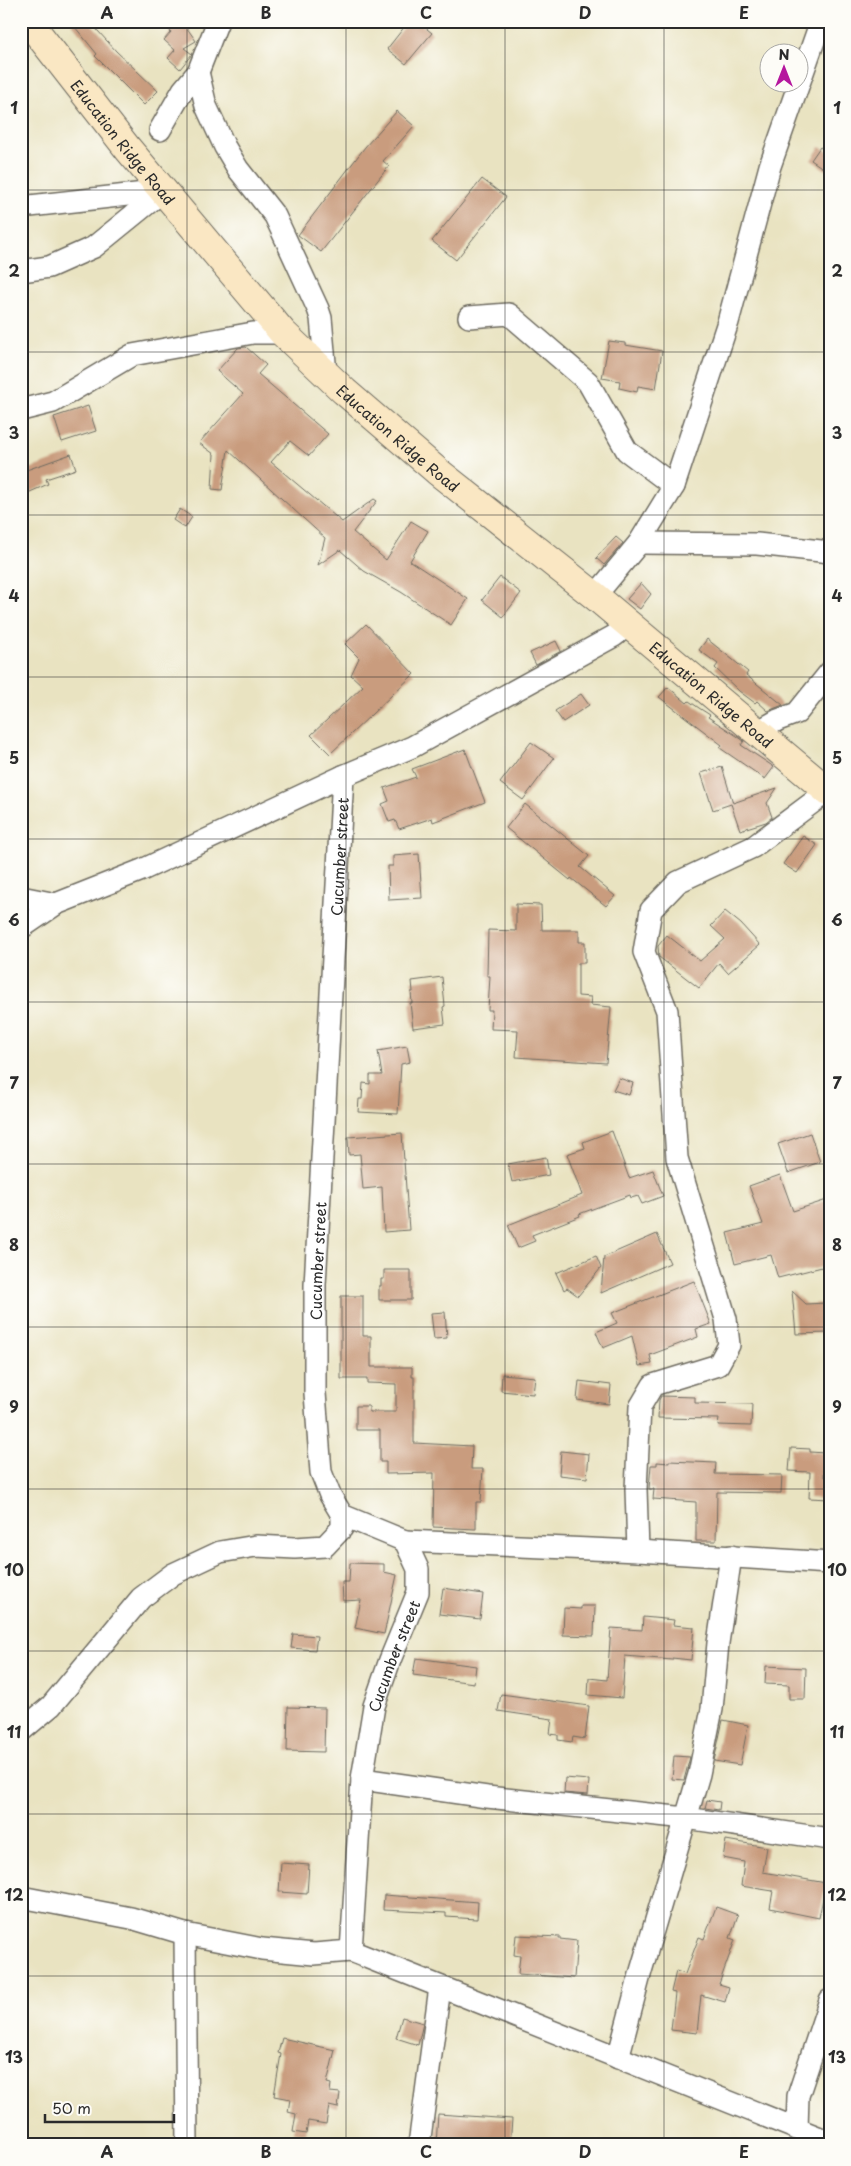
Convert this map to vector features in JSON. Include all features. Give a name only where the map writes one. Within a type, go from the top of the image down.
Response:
[{"type":"main road","name":"Education Ridge Road","points":[[28,21],[163,191],[283,333],[326,374],[438,471],[595,596],[829,792]]},
{"type":"street","points":[[160,130],[183,90],[198,72],[218,21]]},
{"type":"street","points":[[595,596],[639,543],[674,486],[728,322],[770,166],[821,21]]},
{"type":"street","points":[[198,72],[206,106],[225,147],[238,169],[275,216],[318,309],[321,318],[326,374]]},
{"type":"street","points":[[21,207],[163,191]]},
{"type":"street","points":[[21,271],[49,267],[94,247],[163,191]]},
{"type":"street","points":[[469,317],[509,314],[588,382],[627,451],[674,486]]},
{"type":"street","points":[[21,410],[53,402],[132,355],[253,333],[283,333]]},
{"type":"street","points":[[639,543],[756,544],[830,552]]},
{"type":"street","name":"Cucumber street","points":[[21,928],[56,904],[142,870],[343,776],[412,747],[614,636],[628,625]]},
{"type":"street","points":[[757,732],[778,720],[796,713],[830,672]]},
{"type":"street","name":"Cucumber street","points":[[342,1515],[330,1495],[321,1472],[315,1393],[315,1285],[343,776]]},
{"type":"street","points":[[638,1551],[636,1489],[640,1407],[653,1384],[718,1365],[729,1345],[726,1319],[677,1158],[667,1010],[644,952],[651,910],[678,882],[753,847],[829,792]]},
{"type":"street","points":[[21,896],[56,904]]},
{"type":"street","points":[[21,1731],[51,1706],[141,1598],[173,1574],[220,1552],[256,1546],[295,1548],[325,1546],[342,1528],[342,1515],[404,1542],[638,1551],[830,1563]]},
{"type":"street","name":"Cucumber street","points":[[351,1951],[362,1779],[374,1706],[390,1660],[418,1592],[418,1569],[404,1542]]},
{"type":"street","points":[[618,2058],[699,1774],[712,1709],[718,1643],[731,1556]]},
{"type":"street","points":[[362,1779],[487,1797],[686,1818],[830,1839]]},
{"type":"street","points":[[21,1897],[131,1918],[185,1934],[271,1950],[314,1954],[351,1951],[830,2142]]},
{"type":"street","points":[[185,1934],[187,2145]]},
{"type":"street","points":[[419,2145],[440,1988]]},
{"type":"street","points":[[797,2129],[798,2096],[830,2000]]},
{"type":"building","points":[[70,21],[89,21],[116,51],[158,91],[144,105],[95,56],[97,54]]},
{"type":"building","points":[[163,21],[182,21],[196,41],[184,48],[192,54],[180,69],[168,58],[175,50],[164,40],[171,32]]},
{"type":"building","points":[[409,21],[417,21],[432,33],[406,64],[387,49]]},
{"type":"building","points":[[397,111],[414,126],[383,161],[389,166],[321,252],[298,235],[365,147]]},
{"type":"building","points":[[820,147],[830,153],[830,173],[811,160]]},
{"type":"building","points":[[482,179],[506,197],[456,260],[432,241]]},
{"type":"building","points":[[609,341],[662,351],[656,389],[638,386],[637,392],[619,388],[620,381],[602,378]]},
{"type":"building","points":[[246,347],[266,365],[258,374],[328,434],[309,456],[290,441],[271,462],[342,522],[374,499],[377,501],[353,532],[386,560],[411,521],[428,531],[410,561],[468,599],[451,625],[401,592],[364,571],[340,550],[318,565],[325,538],[228,450],[222,490],[212,489],[214,454],[199,443],[243,394],[217,371],[238,348]]},
{"type":"building","points":[[88,406],[96,431],[62,442],[54,417]]},
{"type":"building","points":[[71,454],[76,469],[46,479],[48,484],[21,496],[21,472]]},
{"type":"building","points":[[180,509],[192,517],[185,528],[173,520]]},
{"type":"building","points":[[616,537],[623,543],[604,565],[596,558]]},
{"type":"building","points":[[500,577],[521,593],[503,617],[482,600]]},
{"type":"building","points":[[641,583],[651,594],[640,609],[627,599]]},
{"type":"building","points":[[366,624],[414,674],[330,754],[311,735],[363,686],[351,675],[359,658],[345,644]]},
{"type":"building","points":[[707,639],[748,672],[746,675],[783,705],[768,711],[757,701],[755,703],[739,691],[715,668],[718,664],[699,650]]},
{"type":"building","points":[[556,641],[561,651],[536,665],[530,653]]},
{"type":"building","points":[[668,687],[687,703],[689,701],[710,715],[708,717],[744,741],[741,745],[774,767],[765,779],[720,748],[722,745],[659,697]]},
{"type":"building","points":[[581,694],[589,705],[563,722],[555,711]]},
{"type":"building","points":[[531,742],[554,758],[523,800],[500,783]]},
{"type":"building","points":[[465,749],[485,802],[433,822],[432,818],[399,829],[395,820],[389,822],[382,804],[389,801],[384,788],[416,777],[412,769]]},
{"type":"building","points":[[722,767],[733,803],[777,788],[767,803],[772,817],[766,822],[740,830],[731,804],[713,810],[701,773]]},
{"type":"building","points":[[525,804],[589,856],[580,867],[615,896],[606,906],[571,878],[570,880],[506,828]]},
{"type":"building","points":[[803,836],[817,845],[797,873],[783,864]]},
{"type":"building","points":[[419,854],[422,898],[389,900],[388,866],[393,866],[393,856]]},
{"type":"building","points":[[516,904],[541,905],[542,930],[579,930],[579,942],[585,942],[585,963],[578,963],[578,996],[591,997],[590,1005],[611,1007],[606,1063],[516,1057],[518,1030],[491,1029],[492,1010],[488,1010],[490,976],[487,976],[488,930],[516,931]]},
{"type":"building","points":[[725,911],[741,924],[760,945],[728,973],[719,963],[699,988],[659,957],[658,946],[667,935],[700,961],[725,939],[711,926]]},
{"type":"building","points":[[442,977],[445,1024],[413,1028],[410,1003],[412,1003],[411,992],[413,992],[412,981]]},
{"type":"building","points":[[407,1046],[410,1062],[401,1064],[398,1114],[358,1112],[359,1099],[362,1099],[363,1083],[370,1084],[370,1075],[382,1075],[378,1051]]},
{"type":"building","points":[[619,1078],[633,1083],[629,1095],[613,1090]]},
{"type":"building","points":[[612,1131],[629,1178],[653,1170],[663,1196],[642,1204],[638,1196],[631,1198],[630,1195],[579,1214],[580,1216],[532,1235],[535,1241],[518,1248],[508,1225],[582,1195],[567,1154],[585,1148],[583,1142]]},
{"type":"building","points":[[402,1133],[409,1230],[384,1232],[382,1187],[363,1189],[360,1154],[349,1155],[348,1137]]},
{"type":"building","points":[[810,1133],[820,1162],[788,1173],[778,1144]]},
{"type":"building","points":[[546,1157],[549,1175],[512,1182],[508,1164]]},
{"type":"building","points":[[780,1175],[793,1211],[830,1199],[830,1265],[778,1278],[771,1255],[735,1264],[727,1233],[763,1224],[749,1186]]},
{"type":"building","points":[[657,1234],[670,1263],[601,1293],[604,1257]]},
{"type":"building","points":[[596,1256],[601,1268],[578,1296],[567,1288],[564,1290],[556,1273]]},
{"type":"building","points":[[384,1270],[411,1270],[411,1300],[379,1300],[379,1286],[381,1286],[381,1279],[384,1279]]},
{"type":"building","points":[[694,1281],[711,1324],[696,1329],[698,1337],[650,1355],[652,1364],[639,1366],[632,1336],[603,1348],[596,1332],[617,1323],[612,1313]]},
{"type":"building","points":[[792,1291],[806,1304],[826,1303],[828,1333],[796,1334]]},
{"type":"building","points":[[341,1296],[363,1296],[363,1336],[371,1336],[371,1367],[412,1367],[412,1377],[414,1377],[414,1443],[472,1446],[471,1469],[483,1469],[481,1502],[476,1502],[476,1529],[433,1527],[434,1473],[386,1474],[386,1462],[380,1462],[380,1430],[356,1430],[356,1406],[369,1406],[369,1412],[396,1412],[396,1384],[367,1383],[367,1379],[341,1379]]},
{"type":"building","points":[[445,1312],[447,1338],[434,1339],[431,1313]]},
{"type":"building","points":[[502,1374],[535,1377],[533,1394],[501,1391]]},
{"type":"building","points":[[579,1381],[611,1385],[609,1404],[577,1400]]},
{"type":"building","points":[[661,1396],[695,1397],[695,1403],[752,1404],[751,1426],[718,1425],[719,1419],[658,1418]]},
{"type":"building","points":[[791,1448],[810,1449],[810,1452],[825,1453],[824,1477],[830,1477],[830,1499],[809,1498],[810,1472],[789,1471]]},
{"type":"building","points":[[561,1451],[589,1454],[587,1478],[559,1475]]},
{"type":"building","points":[[669,1461],[716,1463],[715,1474],[782,1475],[781,1493],[717,1492],[716,1541],[696,1541],[696,1502],[653,1499],[654,1489],[649,1489],[651,1465],[657,1465],[657,1462],[669,1463]]},
{"type":"building","points":[[350,1563],[384,1564],[384,1572],[397,1575],[384,1634],[355,1628],[361,1600],[343,1601],[342,1582],[349,1582]]},
{"type":"building","points":[[443,1588],[483,1594],[480,1619],[439,1614]]},
{"type":"building","points":[[581,1606],[595,1606],[594,1636],[563,1635],[564,1608],[581,1609]]},
{"type":"building","points":[[643,1617],[674,1620],[673,1625],[694,1627],[691,1660],[625,1656],[622,1698],[588,1695],[589,1678],[607,1680],[611,1628],[642,1630]]},
{"type":"building","points":[[293,1634],[317,1636],[315,1650],[291,1648]]},
{"type":"building","points":[[416,1658],[476,1666],[474,1683],[413,1675]]},
{"type":"building","points":[[766,1666],[806,1668],[805,1699],[789,1699],[789,1685],[765,1684]]},
{"type":"building","points":[[501,1694],[589,1706],[585,1739],[573,1737],[572,1742],[558,1740],[558,1735],[550,1734],[552,1719],[498,1711]]},
{"type":"building","points":[[288,1707],[325,1708],[324,1752],[287,1751]]},
{"type":"building","points":[[723,1720],[748,1725],[740,1765],[714,1761]]},
{"type":"building","points":[[674,1756],[690,1757],[684,1780],[672,1779]]},
{"type":"building","points":[[565,1778],[589,1780],[588,1795],[564,1793]]},
{"type":"building","points":[[707,1800],[720,1802],[719,1810],[705,1808]]},
{"type":"building","points":[[726,1840],[767,1847],[763,1872],[826,1883],[819,1918],[770,1908],[773,1891],[741,1886],[744,1862],[723,1858]]},
{"type":"building","points":[[281,1863],[309,1865],[307,1894],[279,1892]]},
{"type":"building","points":[[384,1895],[478,1902],[477,1919],[446,1917],[446,1913],[383,1910]]},
{"type":"building","points":[[716,1907],[738,1915],[730,1938],[735,1940],[719,1984],[729,1987],[725,2002],[701,1995],[697,2033],[671,2030],[675,1993],[671,1992],[676,1971],[685,1974],[699,1937],[704,1939]]},
{"type":"building","points":[[516,1935],[560,1937],[560,1939],[577,1941],[574,1978],[518,1974],[520,1956],[514,1955]]},
{"type":"building","points":[[402,2017],[423,2023],[418,2045],[396,2038]]},
{"type":"building","points":[[282,2038],[335,2050],[327,2083],[331,2084],[330,2092],[340,2093],[338,2108],[329,2106],[326,2124],[308,2121],[306,2134],[293,2132],[296,2114],[288,2112],[290,2099],[274,2096],[281,2054],[278,2053]]},
{"type":"building","points":[[438,2114],[512,2119],[510,2145],[436,2145]]}]
